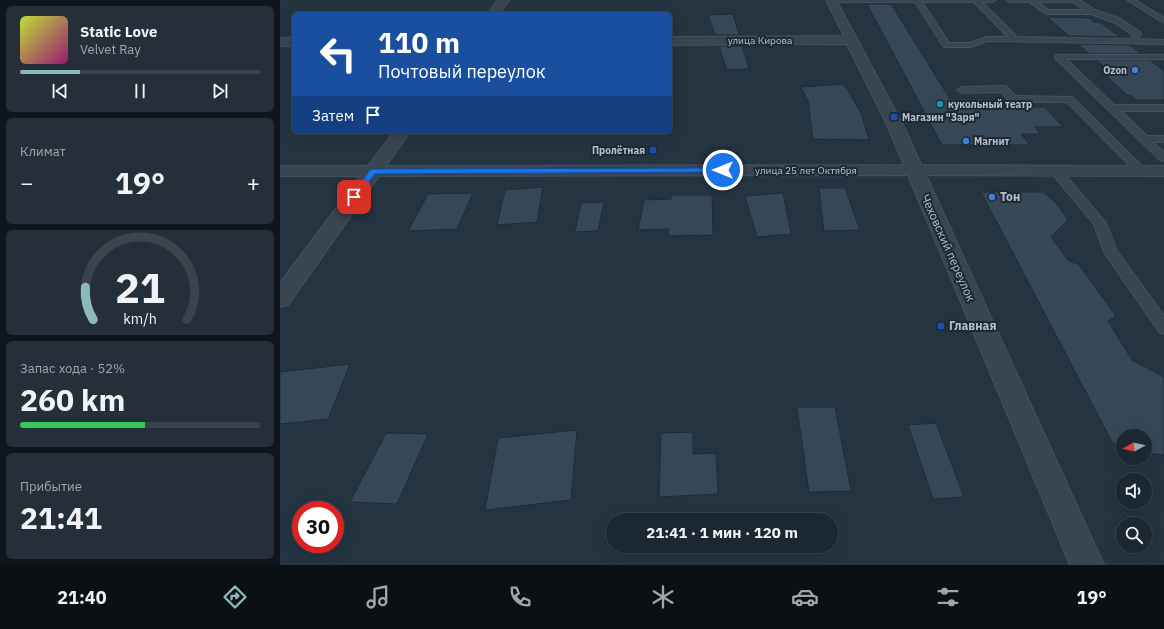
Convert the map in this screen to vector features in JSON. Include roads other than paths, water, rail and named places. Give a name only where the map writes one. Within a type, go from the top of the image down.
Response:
[{"type":"street","points":[[495,12],[504,0]]},
{"type":"street","name":"Чеховский переулок","points":[[831,0],[896,128],[1087,565]]},
{"type":"street","name":"улица Кирова","points":[[672,40],[850,40]]},
{"type":"street","points":[[280,42],[292,42]]},
{"type":"street","points":[[280,299],[400,134]]},
{"type":"street","name":"улица 25 лет Октября","points":[[280,171],[1164,171]]},
{"type":"lane","points":[[831,0],[993,0]]},
{"type":"lane","points":[[917,0],[947,45],[970,44],[987,39],[1164,42]]},
{"type":"lane","points":[[976,0],[1014,40]]},
{"type":"lane","points":[[1009,0],[1076,0],[1092,12],[1118,21],[1136,34],[1132,42]]},
{"type":"lane","points":[[1031,0],[1046,12],[1092,12]]},
{"type":"lane","points":[[1130,0],[1164,21]]},
{"type":"lane","points":[[1164,57],[1059,57],[1164,158]]},
{"type":"lane","points":[[962,90],[1004,90],[1012,99],[1069,99],[1141,171]]},
{"type":"lane","points":[[1112,108],[1164,108]]},
{"type":"lane","points":[[1144,139],[1164,139]]},
{"type":"lane","points":[[1056,171],[1100,223],[1111,252],[1164,328]]},
{"type":"place","name":"Ozon","points":[[1135,70]]},
{"type":"place","name":"кукольный театр","points":[[940,104]]},
{"type":"place","name":"Магазин \"Заря\"","points":[[894,117]]},
{"type":"place","name":"Магнит","points":[[966,141]]},
{"type":"place","name":"Пролётная","points":[[653,150]]},
{"type":"place","name":"Тон","points":[[992,197]]},
{"type":"place","name":"Главная","points":[[941,326]]}]
